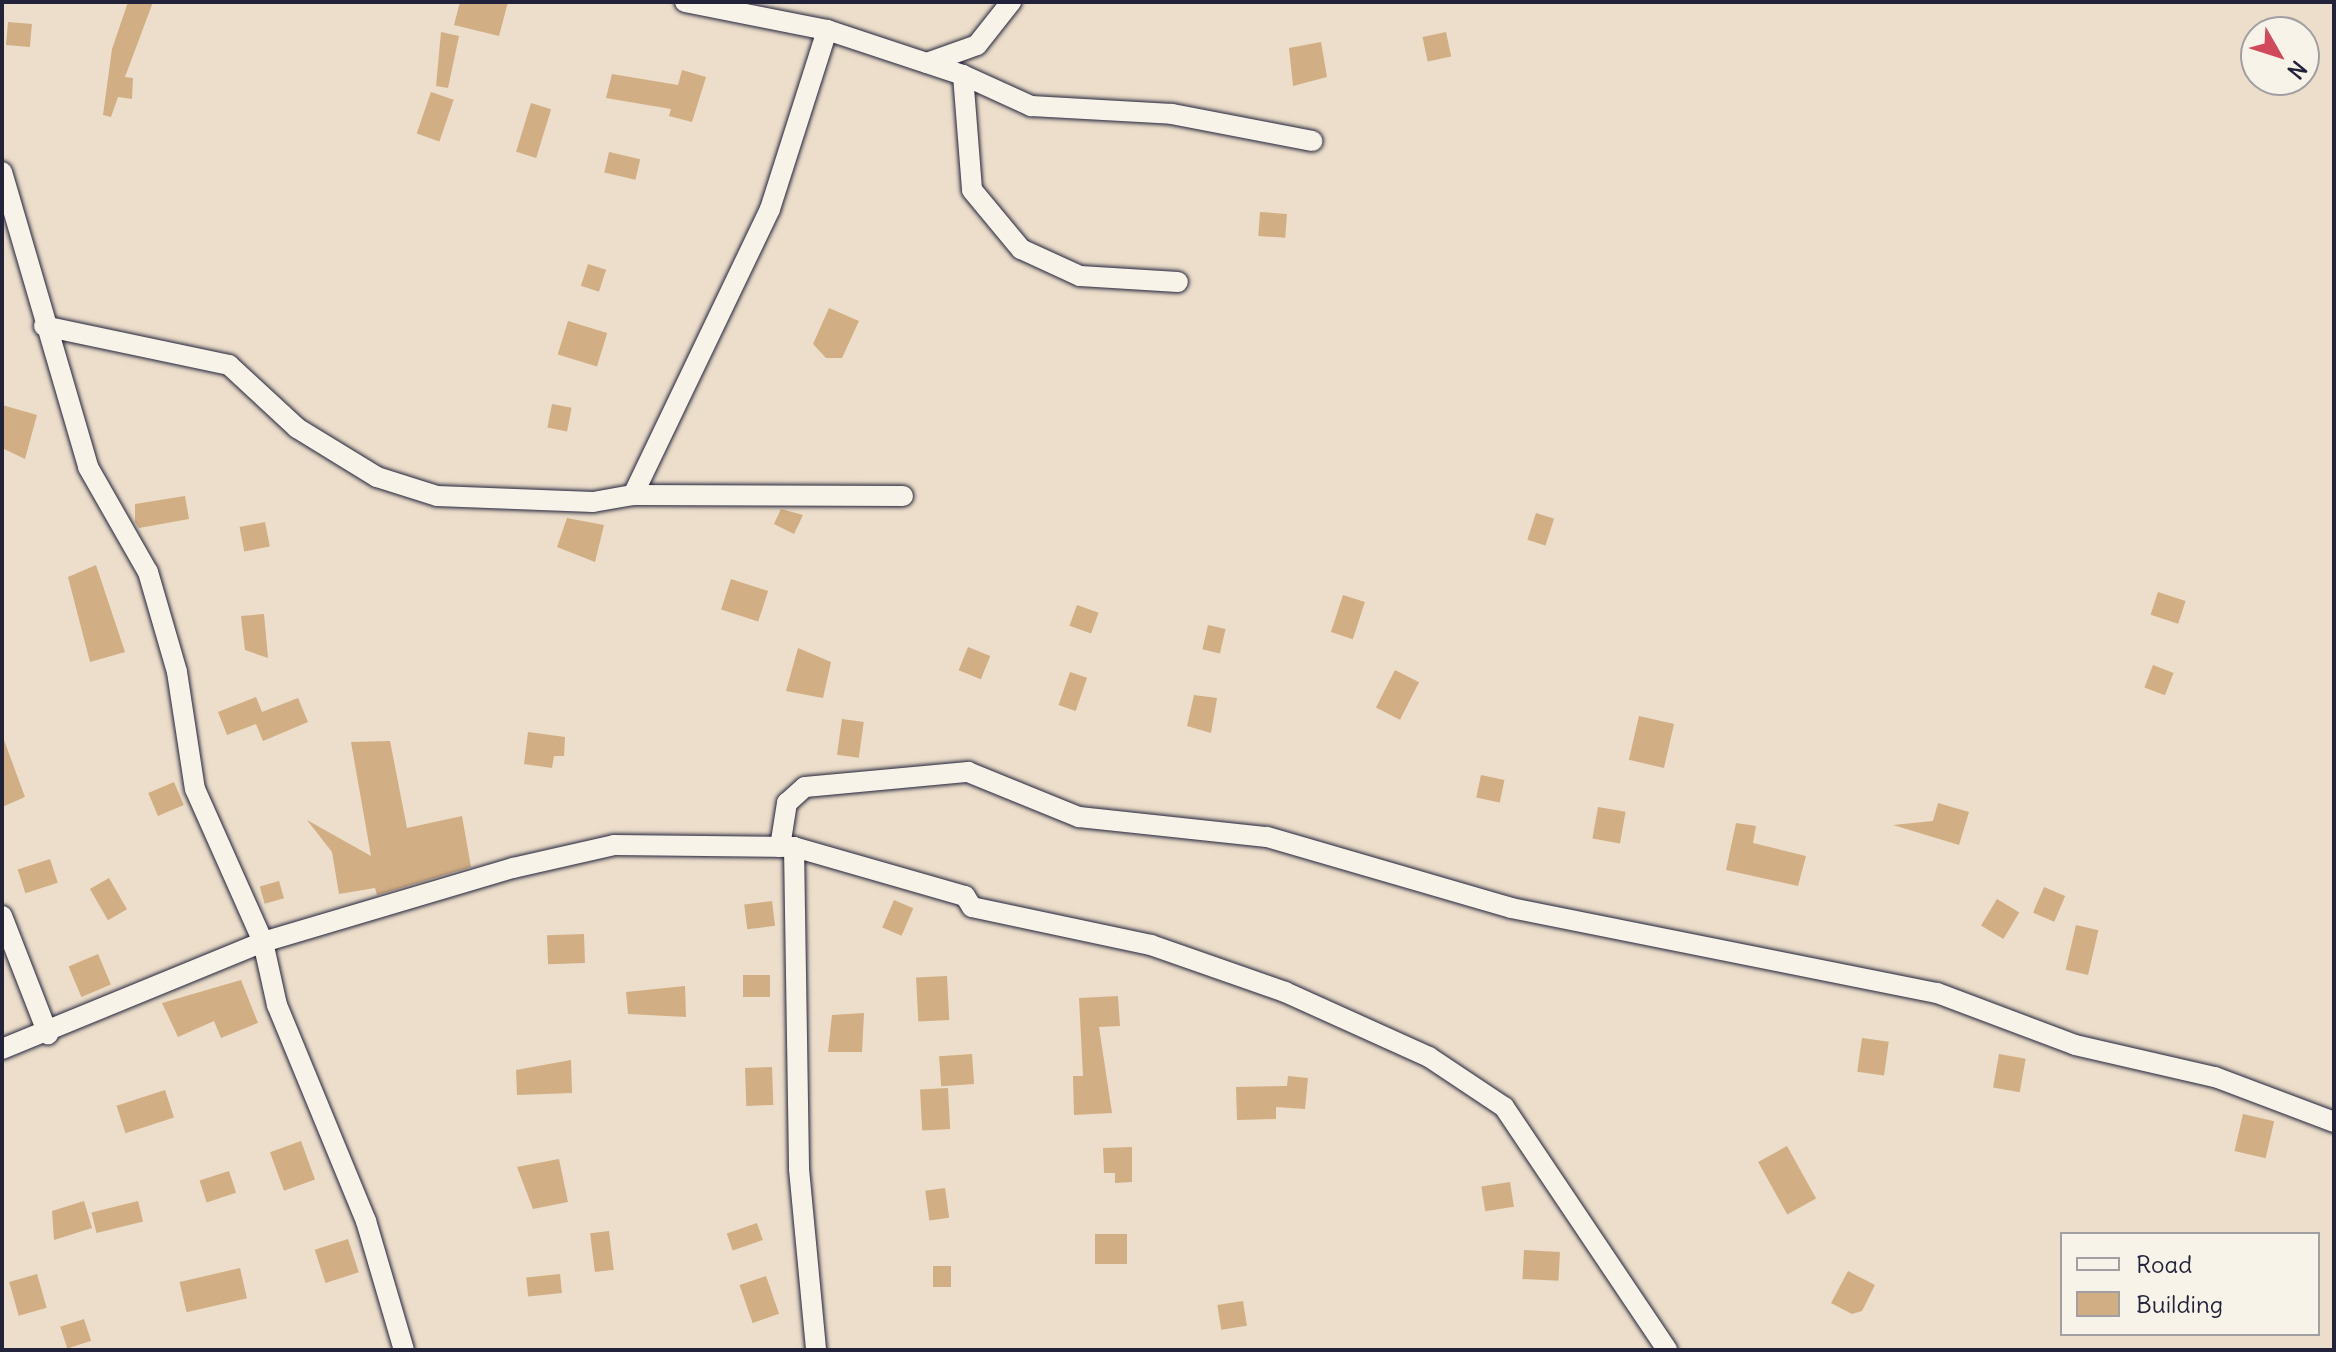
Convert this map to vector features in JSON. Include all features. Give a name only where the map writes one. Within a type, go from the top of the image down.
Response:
[{"type":"street","points":[[685,2],[827,30],[963,75],[1031,106],[1172,114],[1312,141]]},
{"type":"street","points":[[927,63],[977,45],[1011,2]]},
{"type":"street","points":[[633,495],[770,209],[827,30]]},
{"type":"street","points":[[963,75],[972,190],[1021,249],[1080,276],[1178,282]]},
{"type":"street","points":[[2,172],[44,326],[88,467],[148,572],[177,672],[195,789],[263,942],[277,1005],[366,1221],[404,1350]]},
{"type":"street","points":[[44,326],[229,365],[297,428],[377,477],[437,496],[593,502],[633,495],[903,496]]},
{"type":"street","points":[[816,1350],[799,1169],[787,847],[787,803],[805,787],[968,772],[1079,817],[1267,837],[1511,908],[1937,993],[2075,1045],[2215,1077],[2334,1122]]},
{"type":"street","points":[[2,1049],[48,1034],[263,942],[614,845],[787,847],[965,896],[972,907],[1151,945],[1285,992],[1429,1057],[1504,1107],[1667,1350]]},
{"type":"street","points":[[2,916],[48,1034]]},
{"type":"building","points":[[128,2],[153,2],[125,77],[133,78],[132,99],[118,97],[111,117],[103,115],[112,49]]},
{"type":"building","points":[[460,2],[508,2],[499,36],[454,25]]},
{"type":"building","points":[[8,22],[32,24],[30,47],[6,45]]},
{"type":"building","points":[[441,32],[459,36],[448,88],[436,86]]},
{"type":"building","points":[[1446,32],[1451,56],[1428,61],[1423,37]]},
{"type":"building","points":[[1321,42],[1327,77],[1293,86],[1289,48]]},
{"type":"building","points":[[682,70],[706,77],[692,122],[669,116],[671,109],[606,98],[612,74],[678,85]]},
{"type":"building","points":[[431,92],[454,100],[439,141],[417,134]]},
{"type":"building","points":[[531,103],[551,109],[536,158],[516,152]]},
{"type":"building","points":[[609,152],[640,159],[635,180],[604,172]]},
{"type":"building","points":[[1260,212],[1287,214],[1285,238],[1258,236]]},
{"type":"building","points":[[588,264],[606,270],[599,292],[581,286]]},
{"type":"building","points":[[829,308],[859,321],[842,358],[826,358],[813,344]]},
{"type":"building","points":[[568,321],[607,333],[597,366],[558,354]]},
{"type":"building","points":[[552,404],[572,408],[567,431],[547,428]]},
{"type":"building","points":[[2,405],[37,415],[25,459],[2,448]]},
{"type":"building","points":[[185,496],[189,519],[139,528],[135,522],[135,504]]},
{"type":"building","points":[[781,509],[803,515],[794,534],[774,524]]},
{"type":"building","points":[[1536,513],[1554,519],[1545,546],[1527,540]]},
{"type":"building","points":[[567,518],[604,525],[595,562],[557,547]]},
{"type":"building","points":[[265,522],[270,547],[244,552],[239,527]]},
{"type":"building","points":[[96,565],[125,652],[90,662],[68,577]]},
{"type":"building","points":[[731,579],[768,591],[758,621],[721,609]]},
{"type":"building","points":[[2158,592],[2186,601],[2178,624],[2151,615]]},
{"type":"building","points":[[1343,595],[1365,602],[1353,639],[1331,632]]},
{"type":"building","points":[[1077,605],[1099,613],[1091,634],[1069,626]]},
{"type":"building","points":[[264,614],[268,658],[245,650],[241,616]]},
{"type":"building","points":[[1208,625],[1226,629],[1220,653],[1202,649]]},
{"type":"building","points":[[968,647],[990,656],[981,679],[959,670]]},
{"type":"building","points":[[798,648],[831,662],[823,698],[786,691]]},
{"type":"building","points":[[2153,665],[2174,673],[2165,695],[2144,687]]},
{"type":"building","points":[[1395,670],[1419,682],[1400,720],[1376,707]]},
{"type":"building","points":[[1070,672],[1087,678],[1076,711],[1059,705]]},
{"type":"building","points":[[1194,695],[1217,698],[1211,733],[1187,726]]},
{"type":"building","points":[[256,697],[262,712],[298,698],[308,722],[263,741],[256,724],[227,735],[218,712]]},
{"type":"building","points":[[1639,716],[1674,724],[1664,768],[1629,760]]},
{"type":"building","points":[[842,719],[864,722],[859,758],[837,755]]},
{"type":"building","points":[[528,732],[565,737],[564,756],[554,756],[552,768],[524,764]]},
{"type":"building","points":[[2,741],[25,797],[2,807]]},
{"type":"building","points":[[390,741],[407,828],[462,816],[471,867],[377,895],[375,888],[339,894],[332,852],[307,820],[371,856],[351,742]]},
{"type":"building","points":[[1481,775],[1504,780],[1500,802],[1476,797]]},
{"type":"building","points":[[174,782],[184,805],[158,816],[148,793]]},
{"type":"building","points":[[1938,803],[1969,812],[1959,845],[1893,825],[1933,821]]},
{"type":"building","points":[[1598,807],[1626,812],[1620,843],[1592,839]]},
{"type":"building","points":[[1736,823],[1756,826],[1753,843],[1806,856],[1798,886],[1726,870]]},
{"type":"building","points":[[50,859],[58,883],[25,893],[18,870]]},
{"type":"building","points":[[109,878],[127,909],[108,920],[90,889]]},
{"type":"building","points":[[279,881],[284,898],[265,904],[260,887]]},
{"type":"building","points":[[2044,887],[2065,896],[2054,922],[2033,913]]},
{"type":"building","points":[[1997,899],[2019,912],[2003,939],[1981,926]]},
{"type":"building","points":[[894,900],[913,908],[902,936],[882,928]]},
{"type":"building","points":[[772,901],[775,926],[747,929],[744,904]]},
{"type":"building","points":[[2076,925],[2098,930],[2088,975],[2066,970]]},
{"type":"building","points":[[584,934],[585,963],[548,964],[547,935]]},
{"type":"building","points":[[98,954],[111,984],[81,997],[69,967]]},
{"type":"building","points":[[743,975],[770,975],[770,997],[743,997]]},
{"type":"building","points":[[947,976],[949,1020],[918,1022],[916,978]]},
{"type":"building","points":[[241,980],[258,1023],[221,1038],[214,1021],[178,1037],[162,1003]]},
{"type":"building","points":[[685,986],[686,1017],[628,1014],[626,992]]},
{"type":"building","points":[[1118,996],[1120,1026],[1099,1027],[1112,1113],[1074,1115],[1073,1076],[1083,1076],[1079,998]]},
{"type":"building","points":[[864,1013],[862,1052],[828,1052],[832,1015]]},
{"type":"building","points":[[1862,1038],[1889,1042],[1884,1075],[1857,1072]]},
{"type":"building","points":[[972,1054],[974,1084],[941,1086],[939,1056]]},
{"type":"building","points":[[1999,1054],[2026,1059],[2020,1092],[1993,1087]]},
{"type":"building","points":[[571,1060],[572,1093],[517,1095],[516,1070]]},
{"type":"building","points":[[772,1067],[773,1105],[746,1106],[745,1068]]},
{"type":"building","points":[[1288,1076],[1308,1078],[1305,1109],[1276,1107],[1276,1119],[1237,1120],[1236,1087],[1287,1086]]},
{"type":"building","points":[[948,1088],[950,1129],[922,1130],[920,1089]]},
{"type":"building","points":[[165,1090],[174,1118],[125,1133],[116,1106]]},
{"type":"building","points":[[2243,1114],[2274,1121],[2266,1158],[2234,1151]]},
{"type":"building","points":[[301,1141],[315,1180],[284,1191],[270,1152]]},
{"type":"building","points":[[1787,1146],[1816,1198],[1787,1214],[1758,1162]]},
{"type":"building","points":[[1132,1147],[1132,1182],[1115,1183],[1115,1173],[1104,1173],[1103,1148]]},
{"type":"building","points":[[559,1159],[568,1202],[533,1209],[517,1167]]},
{"type":"building","points":[[229,1171],[236,1193],[207,1202],[200,1181]]},
{"type":"building","points":[[1510,1182],[1514,1207],[1485,1211],[1481,1187]]},
{"type":"building","points":[[945,1188],[949,1218],[929,1220],[925,1191]]},
{"type":"building","points":[[84,1201],[92,1228],[54,1240],[52,1211]]},
{"type":"building","points":[[138,1201],[143,1221],[97,1233],[91,1213]]},
{"type":"building","points":[[757,1223],[763,1240],[733,1250],[727,1233]]},
{"type":"building","points":[[609,1231],[614,1270],[595,1272],[590,1233]]},
{"type":"building","points":[[1095,1234],[1127,1234],[1127,1264],[1095,1264]]},
{"type":"building","points":[[348,1239],[359,1272],[326,1283],[315,1250]]},
{"type":"building","points":[[1524,1250],[1560,1252],[1558,1281],[1522,1279]]},
{"type":"building","points":[[933,1266],[951,1266],[951,1287],[933,1287]]},
{"type":"building","points":[[240,1268],[247,1298],[187,1312],[180,1282]]},
{"type":"building","points":[[1848,1271],[1875,1285],[1862,1311],[1852,1314],[1831,1303]]},
{"type":"building","points":[[37,1274],[47,1308],[19,1316],[9,1282]]},
{"type":"building","points":[[560,1274],[562,1293],[528,1296],[526,1278]]},
{"type":"building","points":[[766,1276],[779,1314],[753,1323],[740,1285]]},
{"type":"building","points":[[1243,1301],[1247,1326],[1221,1330],[1217,1305]]},
{"type":"building","points":[[84,1319],[91,1341],[67,1349],[60,1327]]}]
